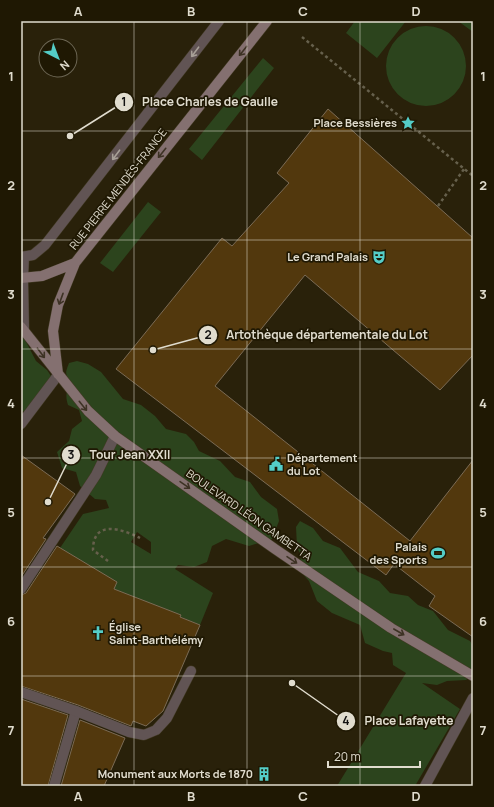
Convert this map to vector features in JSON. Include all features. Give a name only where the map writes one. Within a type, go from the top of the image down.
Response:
[{"type":"main road","name":"RUE PIERRE MENDÈS-FRANCE","points":[[58,375],[53,331],[58,305],[74,263],[267,21]]},
{"type":"main road","points":[[22,278],[42,276],[74,263]]},
{"type":"main road","name":"BOULEVARD LÉON GAMBETTA","points":[[23,328],[58,375],[88,411],[115,436],[275,549],[391,628],[473,676]]},
{"type":"street","points":[[23,328],[22,257],[33,255],[45,245],[219,21]]},
{"type":"street","points":[[21,424],[58,375]]},
{"type":"street","points":[[21,589],[96,475],[115,436]]},
{"type":"street","points":[[21,692],[76,711],[129,732],[144,735],[156,730],[167,718],[191,671]]},
{"type":"street","points":[[425,786],[473,698]]},
{"type":"street","points":[[54,786],[76,711]]},
{"type":"path","points":[[302,37],[473,176]]},
{"type":"path","points":[[438,206],[464,169]]},
{"type":"path","points":[[108,561],[92,550],[95,536],[100,531],[108,528],[119,529],[140,538]]},
{"type":"green space","points":[[355,21],[406,21],[377,58],[346,33]]},
{"type":"green space","points":[[458,21],[473,21],[473,32]]},
{"type":"green space","points":[[426,26],[441,29],[454,38],[463,51],[466,66],[463,81],[454,94],[441,103],[426,106],[411,103],[398,94],[389,81],[386,66],[389,51],[398,38],[411,29]]},
{"type":"green space","points":[[263,58],[274,68],[202,160],[189,149]]},
{"type":"green space","points":[[148,202],[161,212],[113,272],[100,263]]},
{"type":"green space","points":[[21,332],[36,361],[47,370],[51,376],[50,390],[26,412],[21,411]]},
{"type":"green space","points":[[77,361],[88,364],[101,372],[123,399],[141,405],[155,416],[166,429],[186,434],[194,442],[199,451],[220,461],[235,477],[250,482],[261,497],[277,509],[279,521],[272,539],[249,546],[226,539],[212,546],[207,562],[194,567],[178,565],[175,569],[213,593],[200,625],[114,589],[116,583],[60,548],[83,514],[109,508],[106,500],[95,499],[80,486],[76,472],[62,468],[57,452],[69,441],[72,429],[82,421],[79,410],[68,405],[67,401],[68,379],[66,372],[69,363]],"holes":[[[137,532],[151,542],[151,554],[131,542]]]},
{"type":"green space","points":[[300,521],[313,528],[323,541],[340,548],[358,572],[379,581],[390,593],[408,596],[418,605],[433,611],[448,630],[470,641],[473,646],[473,674],[466,680],[447,681],[437,685],[422,683],[460,709],[415,786],[337,786],[406,673],[393,665],[392,653],[383,651],[365,643],[360,625],[332,613],[317,601],[309,581],[299,570],[301,556],[297,547],[296,527]]},
{"type":"building","points":[[328,109],[473,238],[473,355],[440,390],[305,275],[215,386],[410,541],[473,460],[473,637],[429,606],[435,596],[394,564],[386,575],[116,369],[222,238],[232,246],[289,183],[277,173]]},
{"type":"building","points":[[21,455],[75,494],[43,538],[46,539],[21,577]]},
{"type":"building","name":"Église Saint-Barthélémy","points":[[57,546],[117,582],[114,589],[181,615],[180,617],[200,625],[163,711],[146,726],[133,721],[131,726],[78,705],[21,686],[21,595],[26,593]]},
{"type":"building","points":[[21,699],[68,715],[48,786],[21,786]]},
{"type":"building","points":[[80,720],[125,738],[104,786],[61,786]]},
{"type":"place","name":"Place Bessières","points":[[408,123]]},
{"type":"place","name":"Place Charles de Gaulle","points":[[70,136]]},
{"type":"place","name":"Le Grand Palais","points":[[379,257]]},
{"type":"place","name":"Artothèque départementale du Lot","points":[[153,350]]},
{"type":"place","name":"Département du Lot","points":[[276,464]]},
{"type":"place","name":"Tour Jean XXII","points":[[48,502]]},
{"type":"place","name":"Palais des Sports","points":[[438,553]]},
{"type":"place","name":"Église Saint-Barthélémy","points":[[98,633]]},
{"type":"place","name":"Place Lafayette","points":[[292,683]]},
{"type":"place","name":"Monument aux Morts de 1870","points":[[264,774]]}]
